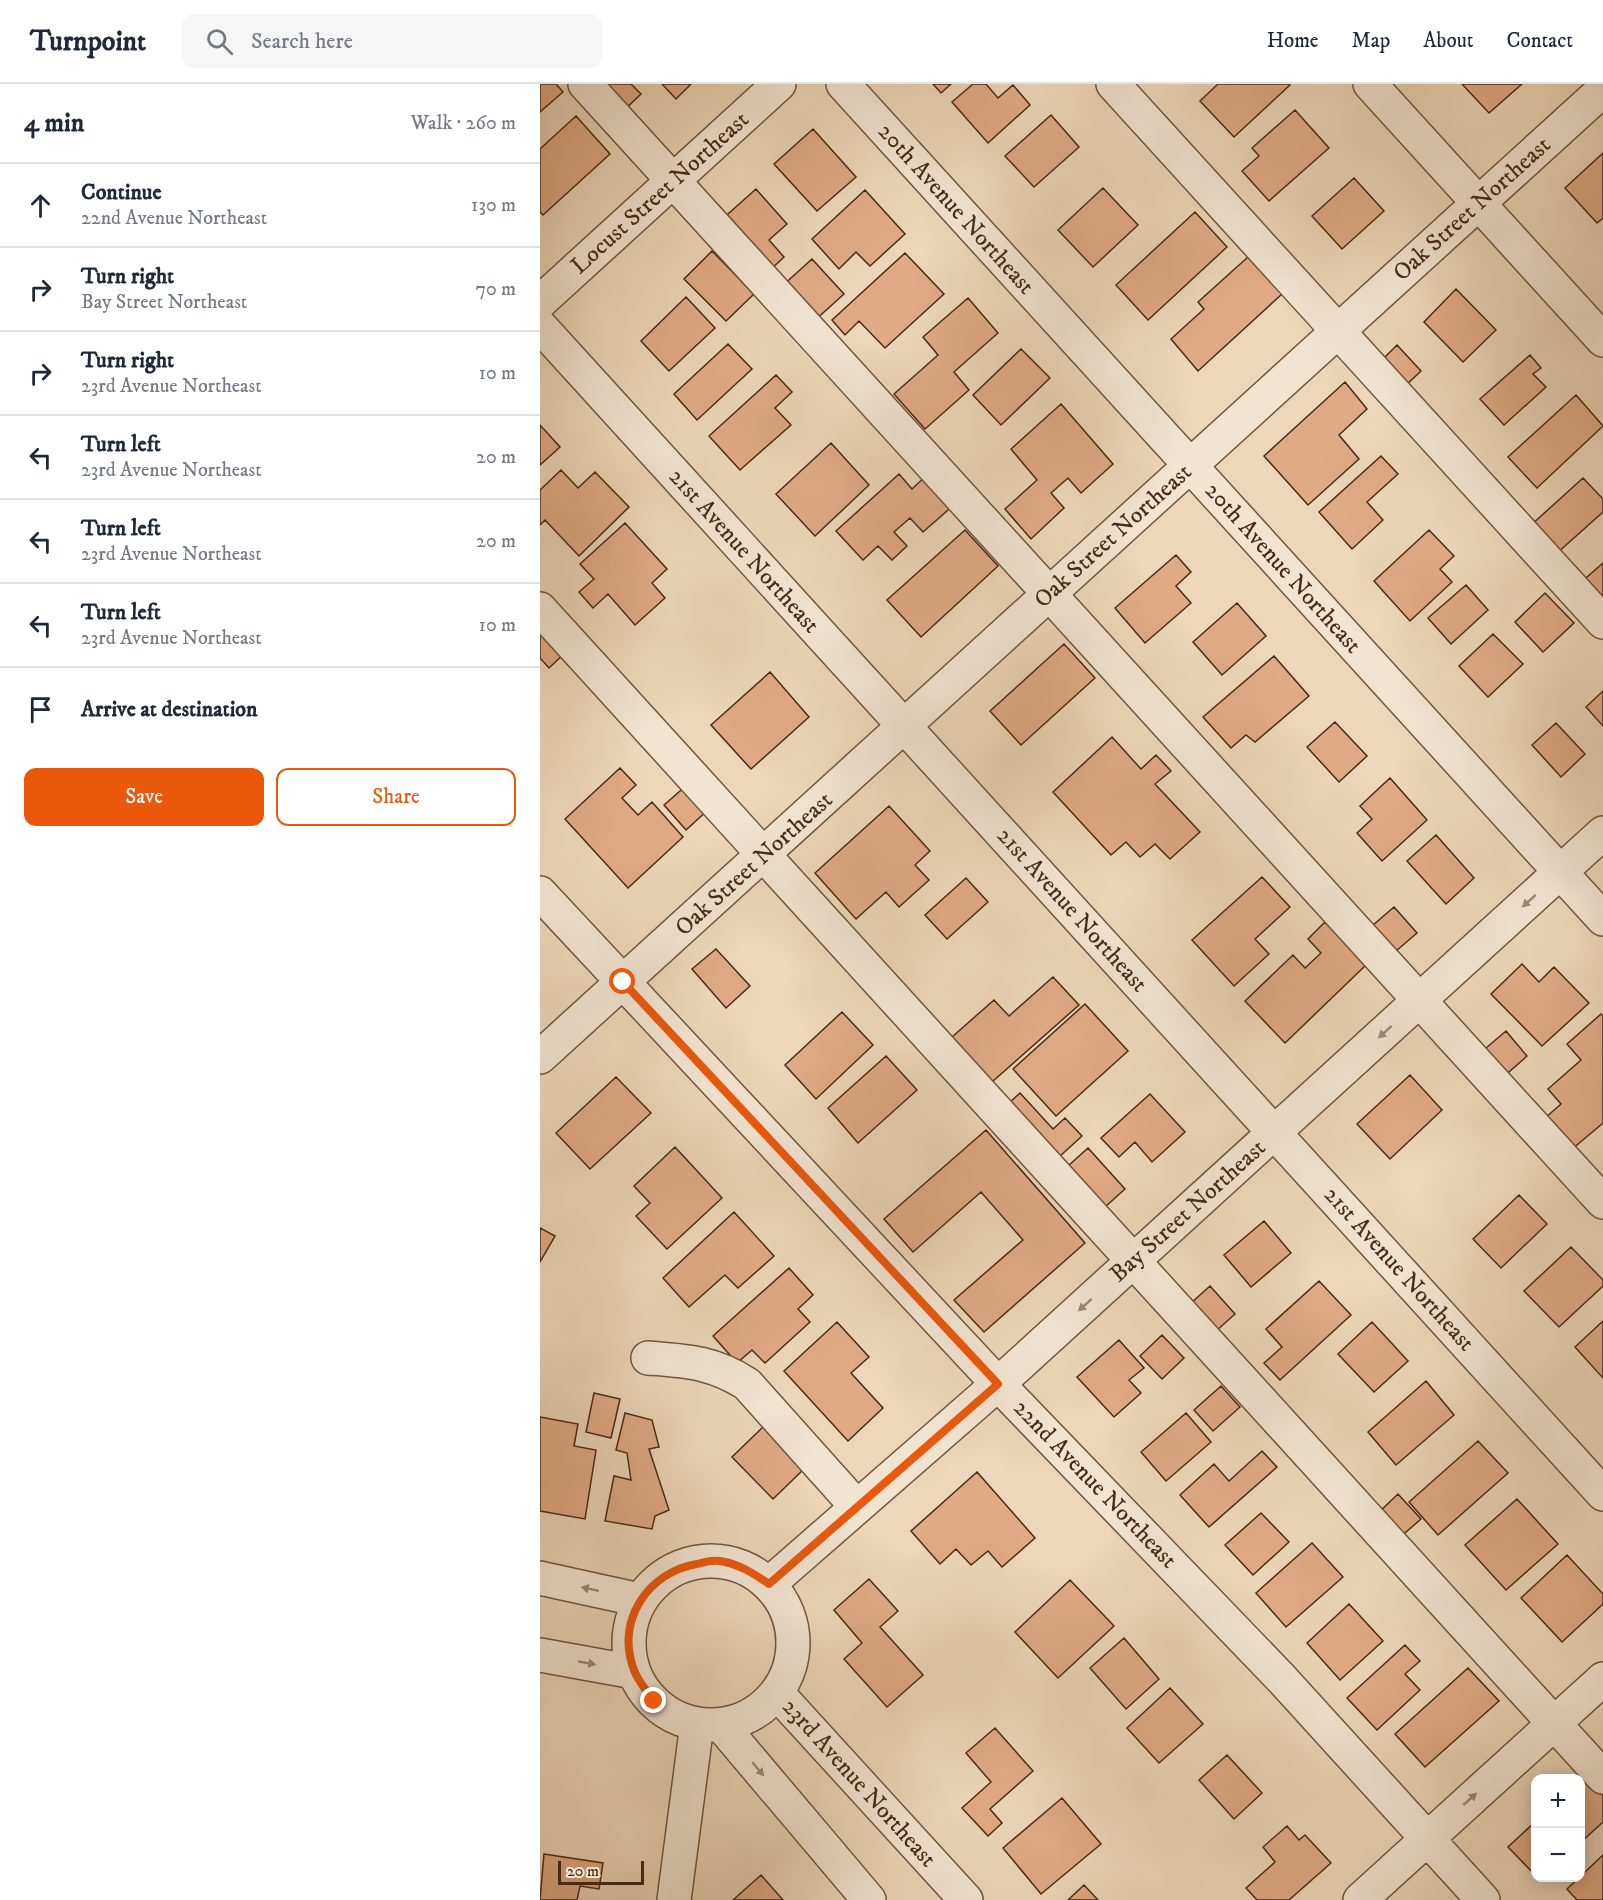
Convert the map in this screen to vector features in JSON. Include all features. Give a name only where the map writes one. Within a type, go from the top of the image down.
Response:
[{"type":"street","points":[[585,84],[1603,1203]]},
{"type":"street","name":"Locust Street Northeast","points":[[540,302],[779,84]]},
{"type":"street","name":"20th Avenue Northeast","points":[[843,84],[1603,919]]},
{"type":"street","points":[[1113,84],[1603,622]]},
{"type":"street","points":[[1370,84],[1480,202],[1603,340]]},
{"type":"street","name":"Oak Street Northeast","points":[[540,1057],[1603,90]]},
{"type":"street","name":"21st Avenue Northeast","points":[[540,326],[1603,1494]]},
{"type":"street","points":[[540,609],[1603,1777]]},
{"type":"street","name":"Bay Street Northeast","points":[[769,1584],[998,1384],[1603,833]]},
{"type":"street","name":"22nd Avenue Northeast","points":[[540,893],[998,1384],[1282,1679],[1483,1900]]},
{"type":"street","points":[[648,1358],[705,1363],[727,1371],[747,1384],[857,1507]]},
{"type":"street","name":"23rd Avenue Northeast","points":[[717,1560],[745,1568],[769,1584],[781,1599],[792,1625],[794,1643],[789,1671],[777,1693],[749,1717],[709,1724],[677,1718],[654,1701],[634,1672],[630,1655],[630,1627],[640,1600],[653,1584],[676,1567],[717,1560]]},
{"type":"street","points":[[540,1578],[640,1600]]},
{"type":"street","points":[[540,1655],[634,1672]]},
{"type":"street","points":[[1360,1900],[1603,1679]]},
{"type":"street","name":"23rd Avenue Northeast","points":[[777,1693],[966,1900]]},
{"type":"street","points":[[674,1900],[709,1724]]},
{"type":"street","name":"23rd Avenue Northeast","points":[[709,1724],[869,1900]]},
{"type":"building","points":[[540,84],[556,84],[563,92],[540,112]]},
{"type":"building","points":[[602,84],[631,84],[641,94],[621,113]]},
{"type":"building","points":[[662,84],[691,84],[676,99]]},
{"type":"building","points":[[933,84],[951,84],[941,93]]},
{"type":"building","points":[[973,84],[986,84],[998,98],[1013,85],[1030,105],[988,143],[952,102]]},
{"type":"building","points":[[1218,84],[1290,85],[1234,137],[1200,101]]},
{"type":"building","points":[[1462,84],[1522,84],[1489,113]]},
{"type":"building","points":[[1295,110],[1329,148],[1269,201],[1242,171],[1259,156],[1252,148]]},
{"type":"building","points":[[1051,115],[1079,147],[1034,187],[1005,156]]},
{"type":"building","points":[[576,116],[610,154],[543,215],[540,212],[540,149]]},
{"type":"building","points":[[813,129],[856,177],[817,211],[774,164]]},
{"type":"building","points":[[1603,153],[1603,218],[1597,223],[1565,188]]},
{"type":"building","points":[[1354,178],[1384,211],[1342,249],[1312,216]]},
{"type":"building","points":[[1103,188],[1138,225],[1093,267],[1058,230]]},
{"type":"building","points":[[756,189],[787,224],[769,240],[784,257],[766,274],[719,222]]},
{"type":"building","points":[[865,190],[905,234],[870,266],[856,252],[839,269],[812,239]]},
{"type":"building","points":[[1195,212],[1227,247],[1148,320],[1116,285]]},
{"type":"building","points":[[712,251],[754,294],[726,321],[684,279]]},
{"type":"building","points":[[905,253],[944,294],[885,348],[859,321],[845,335],[832,320]]},
{"type":"building","points":[[1249,256],[1282,294],[1198,371],[1171,339],[1204,309],[1198,302]]},
{"type":"building","points":[[812,259],[844,294],[813,322],[781,287]]},
{"type":"building","points":[[1456,289],[1496,330],[1463,362],[1424,322]]},
{"type":"building","points":[[686,297],[715,328],[669,371],[641,341]]},
{"type":"building","points":[[968,298],[998,333],[954,372],[969,390],[925,429],[894,394],[938,355],[923,337]]},
{"type":"building","points":[[728,344],[752,369],[697,420],[674,394]]},
{"type":"building","points":[[1397,345],[1421,371],[1399,392],[1375,367]]},
{"type":"building","points":[[1021,349],[1050,378],[1001,425],[973,395]]},
{"type":"building","points":[[1530,355],[1541,368],[1533,374],[1546,387],[1504,425],[1480,399]]},
{"type":"building","points":[[776,375],[792,392],[775,408],[791,425],[740,470],[709,436]]},
{"type":"building","points":[[1345,382],[1367,409],[1339,435],[1359,459],[1308,505],[1264,456]]},
{"type":"building","points":[[1576,395],[1603,426],[1537,488],[1508,457]]},
{"type":"building","points":[[1061,404],[1113,464],[1081,493],[1068,478],[1051,493],[1064,508],[1031,539],[1005,509],[1037,480],[1011,449]]},
{"type":"building","points":[[540,425],[560,447],[540,465]]},
{"type":"building","points":[[831,443],[869,485],[815,536],[776,494]]},
{"type":"building","points":[[1381,456],[1398,474],[1367,502],[1383,520],[1352,549],[1319,512]]},
{"type":"building","points":[[561,470],[578,488],[595,472],[629,507],[579,556],[545,520],[540,525],[540,490]]},
{"type":"building","points":[[899,474],[912,489],[928,474],[955,504],[923,532],[910,518],[894,532],[907,546],[892,560],[878,546],[863,560],[836,531]]},
{"type":"building","points":[[1583,478],[1603,499],[1603,512],[1556,554],[1530,526]]},
{"type":"building","points":[[625,523],[667,569],[652,583],[665,598],[635,625],[608,594],[593,608],[579,592],[594,579],[580,564]]},
{"type":"building","points":[[965,530],[998,566],[921,637],[887,600]]},
{"type":"building","points":[[1429,530],[1454,556],[1440,569],[1452,582],[1410,621],[1374,581]]},
{"type":"building","points":[[1176,555],[1191,572],[1176,586],[1191,603],[1145,643],[1115,608]]},
{"type":"building","points":[[1603,563],[1603,594],[1594,602],[1579,584]]},
{"type":"building","points":[[1466,585],[1488,610],[1451,644],[1428,618]]},
{"type":"building","points":[[1545,593],[1574,623],[1543,652],[1515,622]]},
{"type":"building","points":[[1237,603],[1266,636],[1222,675],[1193,642]]},
{"type":"building","points":[[540,626],[565,653],[549,668],[540,658]]},
{"type":"building","points":[[1493,634],[1523,664],[1488,697],[1459,666]]},
{"type":"building","points":[[1064,644],[1095,678],[1021,745],[990,711]]},
{"type":"building","points":[[1274,656],[1309,696],[1255,742],[1246,735],[1231,748],[1203,717]]},
{"type":"building","points":[[770,672],[809,717],[751,769],[711,725]]},
{"type":"building","points":[[1603,691],[1603,726],[1586,707]]},
{"type":"building","points":[[1335,722],[1367,756],[1339,782],[1307,747]]},
{"type":"building","points":[[1556,723],[1585,754],[1561,777],[1532,745]]},
{"type":"building","points":[[1112,737],[1141,769],[1156,755],[1171,771],[1155,784],[1200,832],[1170,859],[1155,844],[1140,857],[1126,842],[1111,855],[1053,792]]},
{"type":"building","points":[[620,768],[636,785],[622,798],[638,815],[652,802],[683,837],[628,888],[565,819]]},
{"type":"building","points":[[1390,778],[1427,820],[1382,861],[1357,833],[1372,819],[1360,806]]},
{"type":"building","points":[[687,785],[709,809],[686,830],[664,805]]},
{"type":"building","points":[[889,806],[930,851],[915,865],[929,880],[899,907],[886,892],[856,919],[815,873]]},
{"type":"building","points":[[1436,835],[1474,878],[1446,904],[1407,861]]},
{"type":"building","points":[[1262,877],[1290,907],[1255,939],[1269,954],[1234,986],[1192,940]]},
{"type":"building","points":[[966,878],[988,902],[947,939],[925,915]]},
{"type":"building","points":[[1394,907],[1417,933],[1388,958],[1365,932]]},
{"type":"building","points":[[1325,922],[1366,965],[1285,1043],[1245,1001],[1293,955],[1305,968],[1321,953],[1308,939]]},
{"type":"building","points":[[716,949],[750,986],[726,1008],[692,969]]},
{"type":"building","points":[[1522,964],[1539,982],[1554,967],[1589,1003],[1542,1046],[1491,994]]},
{"type":"building","points":[[1053,977],[1079,1005],[992,1082],[952,1037],[994,1000],[1009,1016]]},
{"type":"building","points":[[1085,1004],[1128,1051],[1056,1116],[1013,1069]]},
{"type":"building","points":[[842,1012],[873,1045],[816,1099],[785,1065]]},
{"type":"building","points":[[1601,1014],[1603,1016],[1603,1123],[1571,1150],[1544,1119],[1561,1104],[1548,1089],[1581,1060],[1567,1044]]},
{"type":"building","points":[[1506,1031],[1527,1056],[1501,1079],[1479,1054]]},
{"type":"building","points":[[886,1056],[917,1090],[858,1143],[828,1108]]},
{"type":"building","points":[[1410,1075],[1442,1110],[1390,1159],[1357,1124]]},
{"type":"building","points":[[616,1077],[651,1113],[590,1169],[556,1133]]},
{"type":"building","points":[[1020,1093],[1053,1129],[1065,1118],[1082,1136],[1058,1158],[1008,1104]]},
{"type":"building","points":[[1150,1094],[1185,1132],[1152,1162],[1135,1142],[1119,1157],[1101,1138]]},
{"type":"building","points":[[986,1130],[1085,1243],[984,1332],[954,1300],[1023,1240],[981,1192],[913,1252],[884,1219]]},
{"type":"building","points":[[675,1147],[722,1198],[667,1249],[636,1216],[650,1203],[634,1186]]},
{"type":"building","points":[[1088,1148],[1125,1189],[1105,1207],[1068,1166]]},
{"type":"building","points":[[1519,1195],[1547,1224],[1501,1268],[1473,1239]]},
{"type":"building","points":[[734,1212],[774,1256],[738,1288],[725,1275],[689,1307],[663,1278]]},
{"type":"building","points":[[1264,1221],[1291,1253],[1251,1287],[1224,1255]]},
{"type":"building","points":[[540,1228],[555,1236],[540,1262]]},
{"type":"building","points":[[1571,1247],[1603,1280],[1603,1286],[1559,1327],[1524,1291]]},
{"type":"building","points":[[789,1268],[813,1295],[798,1309],[810,1322],[765,1363],[752,1350],[737,1363],[713,1336]]},
{"type":"building","points":[[1319,1281],[1351,1315],[1280,1380],[1264,1363],[1282,1347],[1266,1329]]},
{"type":"building","points":[[1210,1286],[1235,1314],[1215,1332],[1190,1304]]},
{"type":"building","points":[[1603,1321],[1603,1378],[1575,1347]]},
{"type":"building","points":[[837,1322],[869,1357],[851,1373],[883,1408],[848,1441],[784,1371]]},
{"type":"building","points":[[1372,1322],[1408,1361],[1374,1392],[1338,1354]]},
{"type":"building","points":[[1162,1335],[1184,1358],[1162,1379],[1140,1356]]},
{"type":"building","points":[[1119,1340],[1144,1368],[1129,1380],[1141,1393],[1114,1417],[1077,1377]]},
{"type":"building","points":[[1426,1381],[1454,1415],[1396,1465],[1368,1432]]},
{"type":"building","points":[[1221,1386],[1240,1407],[1213,1431],[1194,1410]]},
{"type":"building","points":[[594,1393],[620,1399],[611,1438],[586,1432]]},
{"type":"building","points":[[625,1413],[652,1420],[659,1447],[649,1449],[669,1510],[655,1516],[652,1529],[605,1521],[614,1476],[631,1480],[627,1453],[616,1450]]},
{"type":"building","points":[[1186,1413],[1211,1442],[1166,1481],[1141,1452]]},
{"type":"building","points":[[540,1417],[578,1424],[574,1446],[596,1450],[585,1519],[540,1511]]},
{"type":"building","points":[[766,1424],[807,1466],[773,1499],[732,1457]]},
{"type":"building","points":[[1478,1441],[1508,1473],[1438,1535],[1409,1502]]},
{"type":"building","points":[[1262,1451],[1277,1467],[1209,1527],[1180,1495],[1214,1464],[1229,1481]]},
{"type":"building","points":[[977,1472],[1035,1538],[1002,1567],[988,1551],[971,1565],[956,1549],[940,1564],[911,1531]]},
{"type":"building","points":[[1398,1494],[1421,1519],[1398,1539],[1376,1515]]},
{"type":"building","points":[[1517,1499],[1558,1544],[1506,1590],[1465,1545]]},
{"type":"building","points":[[1261,1513],[1289,1542],[1253,1575],[1225,1545]]},
{"type":"building","points":[[1312,1543],[1343,1577],[1286,1627],[1256,1593]]},
{"type":"building","points":[[1567,1555],[1603,1594],[1603,1604],[1562,1642],[1521,1598]]},
{"type":"building","points":[[869,1579],[898,1611],[880,1627],[923,1675],[887,1707],[844,1659],[862,1643],[834,1610]]},
{"type":"building","points":[[1070,1580],[1114,1626],[1058,1678],[1015,1632]]},
{"type":"building","points":[[1349,1604],[1383,1641],[1340,1680],[1307,1643]]},
{"type":"building","points":[[1124,1638],[1159,1679],[1126,1709],[1090,1668]]},
{"type":"building","points":[[1405,1645],[1420,1661],[1405,1674],[1420,1690],[1377,1730],[1347,1698]]},
{"type":"building","points":[[1468,1668],[1499,1701],[1425,1767],[1395,1734]]},
{"type":"building","points":[[1170,1688],[1203,1724],[1159,1763],[1127,1728]]},
{"type":"building","points":[[995,1728],[1033,1771],[990,1809],[1002,1823],[988,1836],[962,1808],[991,1782],[966,1753]]},
{"type":"building","points":[[1227,1755],[1262,1793],[1234,1819],[1199,1780]]},
{"type":"building","points":[[1585,1777],[1603,1796],[1603,1822],[1585,1838]]},
{"type":"building","points":[[1062,1798],[1101,1844],[1041,1894],[1003,1848]]},
{"type":"building","points":[[1287,1826],[1299,1840],[1305,1835],[1331,1863],[1289,1900],[1257,1900],[1246,1888],[1275,1862],[1263,1847]]},
{"type":"building","points":[[1531,1826],[1531,1871],[1508,1847]]},
{"type":"building","points":[[544,1854],[603,1863],[599,1889],[580,1886],[577,1900],[540,1900]]},
{"type":"building","points":[[1603,1855],[1603,1900],[1577,1900],[1567,1889],[1574,1882],[1585,1882],[1585,1872]]},
{"type":"building","points":[[761,1875],[783,1900],[733,1900]]},
{"type":"building","points":[[1084,1885],[1098,1900],[1068,1900]]},
{"type":"route","points":[[623,982],[998,1384],[769,1584],[745,1568],[717,1560],[676,1567],[653,1584],[640,1600],[630,1627],[630,1655],[634,1672],[654,1701]]}]
